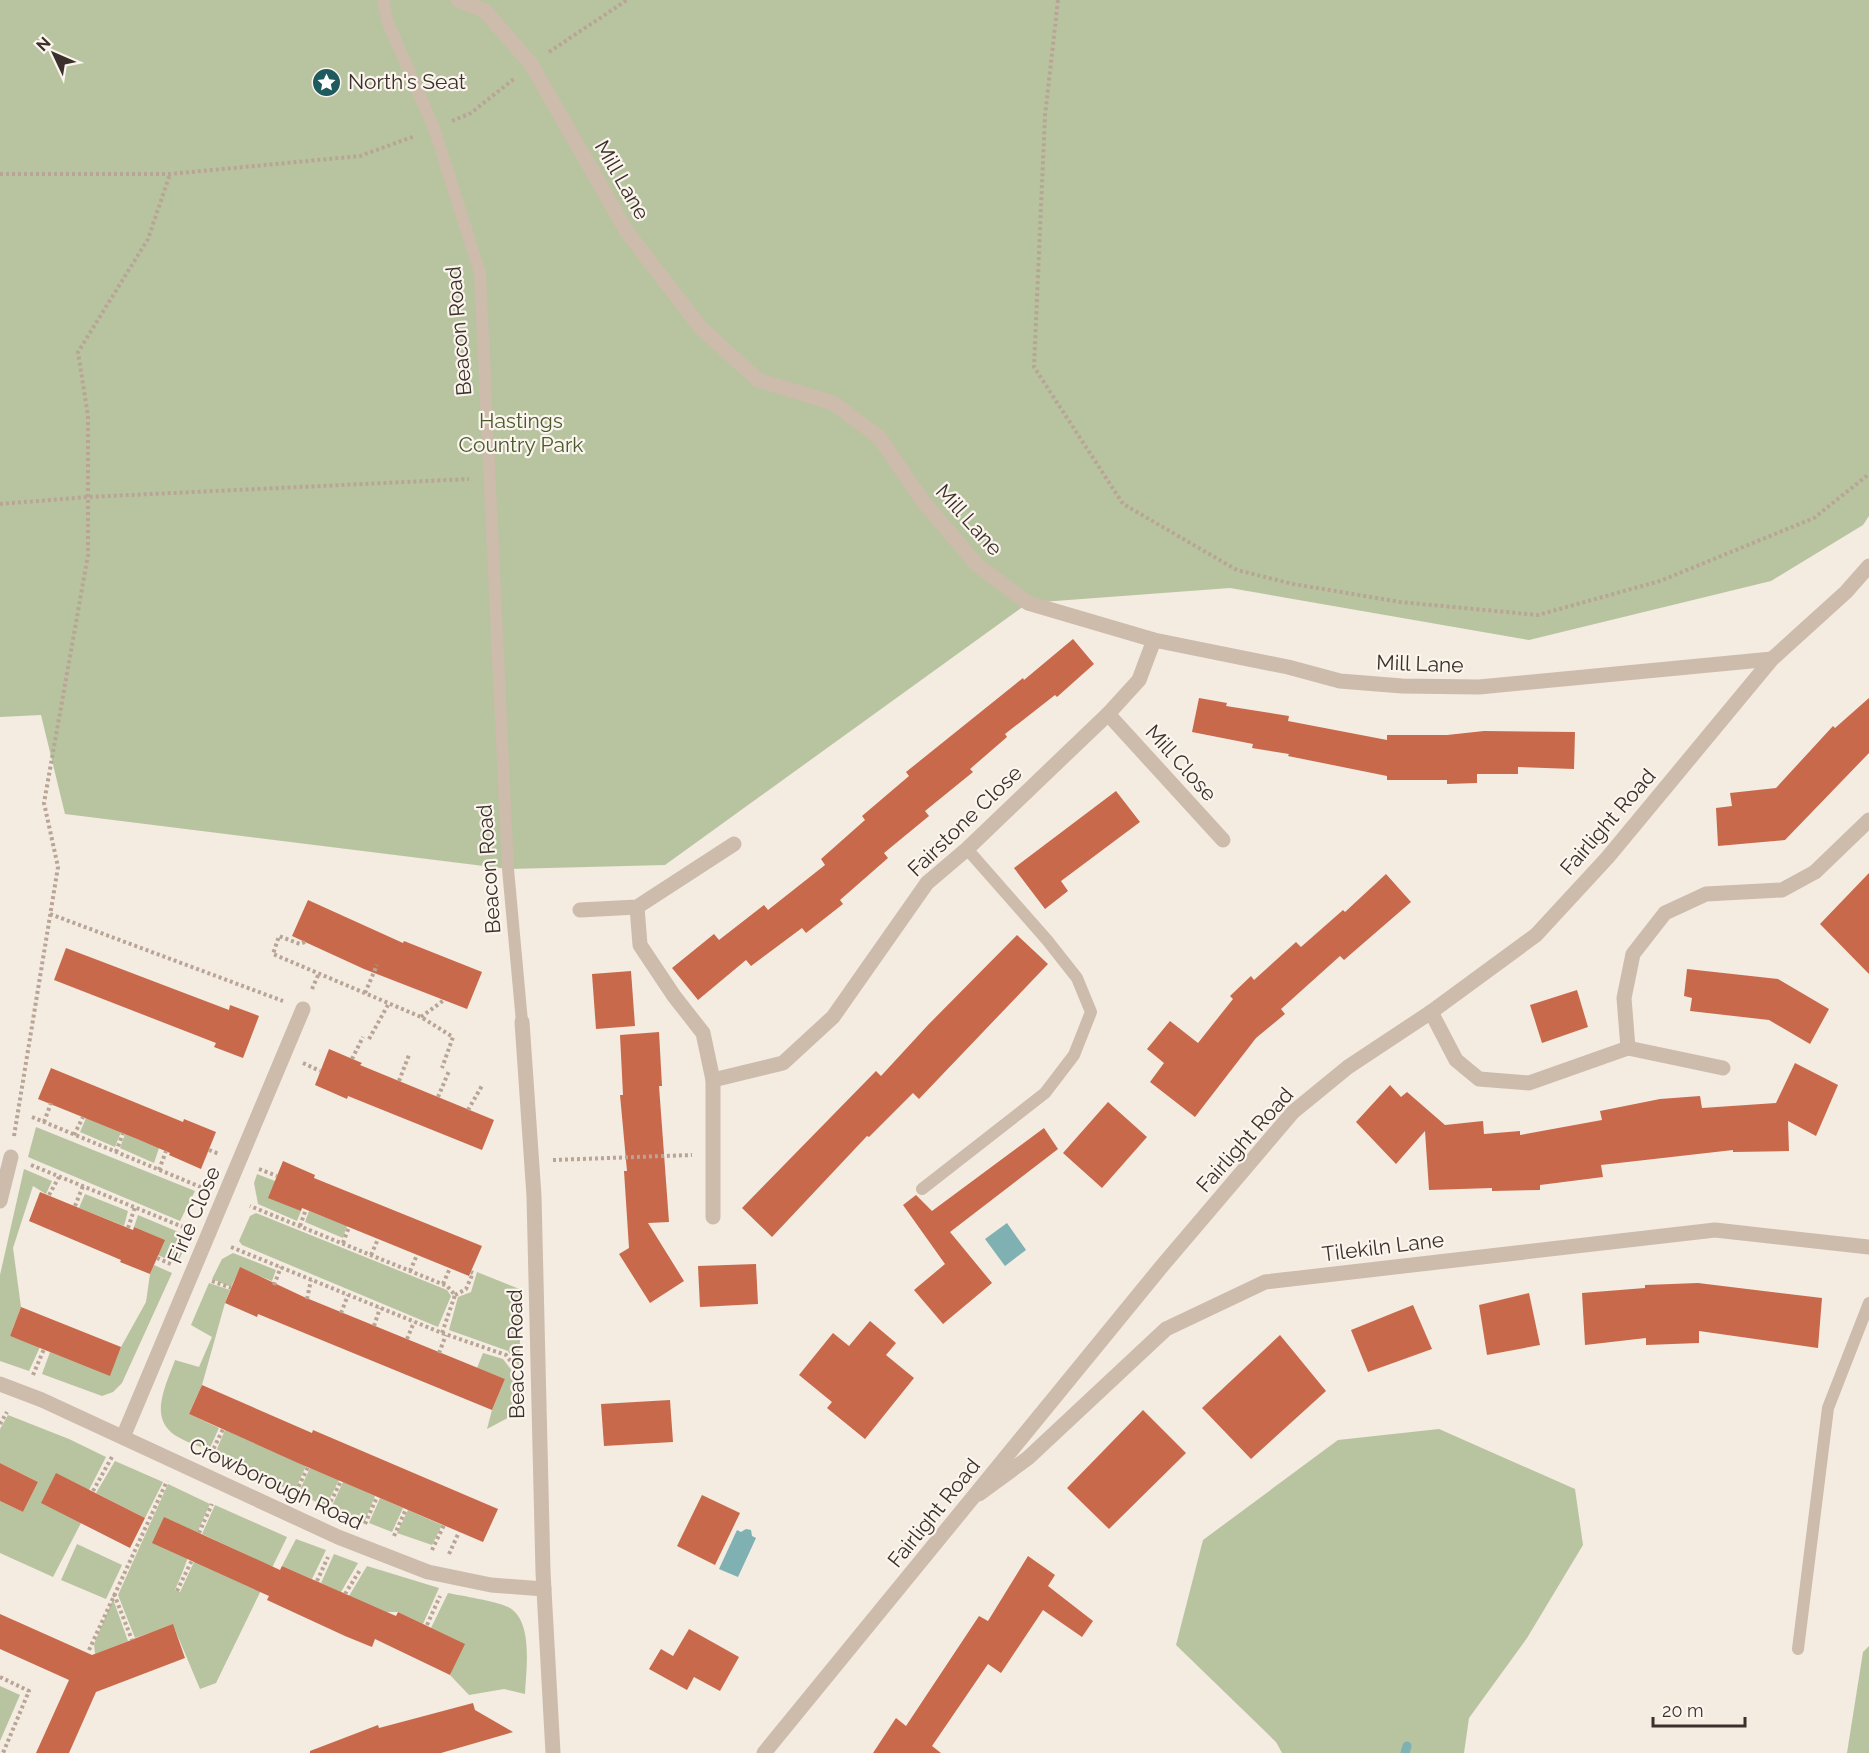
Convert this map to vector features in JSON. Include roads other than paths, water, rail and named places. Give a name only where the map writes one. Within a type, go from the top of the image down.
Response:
[{"type":"street","name":"Mill Lane","points":[[458,0],[485,11],[531,64],[627,232],[701,328],[758,380],[833,404],[879,437],[922,501],[977,565],[1028,603],[1154,640],[1288,667],[1340,681],[1402,686],[1479,687],[1772,659]]},
{"type":"street","name":"Fairlight Road","points":[[764,1753],[1162,1266],[1293,1112],[1348,1067],[1431,1012],[1536,935],[1608,856],[1772,659],[1846,591],[1869,566]]},
{"type":"street","name":"Fairstone Close","points":[[713,1080],[783,1063],[833,1017],[927,883],[967,849],[1108,714],[1138,680],[1154,640]]},
{"type":"street","name":"Mill Close","points":[[1108,714],[1223,840]]},
{"type":"street","points":[[1628,1048],[1624,998],[1633,954],[1665,913],[1706,894],[1782,890],[1815,872],[1866,828]]},
{"type":"street","points":[[580,910],[637,907],[734,844]]},
{"type":"street","points":[[637,907],[640,945],[674,996],[703,1033],[713,1080],[713,1216]]},
{"type":"street","name":"Firle Close","points":[[123,1437],[303,1009]]},
{"type":"street","points":[[1431,1012],[1456,1060],[1479,1079],[1529,1083],[1628,1048],[1723,1068]]},
{"type":"street","name":"Beacon Road","points":[[522,1022],[534,1196],[544,1588],[553,1753]]},
{"type":"street","points":[[0,1201],[16,1159]]},
{"type":"street","name":"Tilekiln Lane","points":[[974,1497],[1028,1458],[1166,1329],[1265,1282],[1715,1230],[1869,1247]]},
{"type":"street","name":"Crowborough Road","points":[[0,1384],[42,1400],[177,1461],[338,1537],[428,1572],[491,1585],[544,1588]]},
{"type":"lane","name":"Beacon Road","points":[[382,0],[388,23],[434,128],[480,273],[508,869],[522,1022]]},
{"type":"lane","points":[[922,1189],[1045,1093],[1074,1055],[1091,1012],[1077,978],[1047,940],[967,849]]},
{"type":"lane","points":[[1798,1648],[1828,1408],[1869,1303]]},
{"type":"water","points":[[1007,1223],[1026,1250],[1005,1266],[985,1239]]},
{"type":"water","points":[[746,1529],[751,1530],[752,1536],[756,1538],[738,1577],[719,1569],[737,1530],[741,1532]]},
{"type":"waterway","points":[[1405,1753],[1407,1746]]},
{"type":"place","name":"North's Seat","points":[[327,82]]},
{"type":"park label","name":"Hastings Country Park","points":[[521,433]]}]
